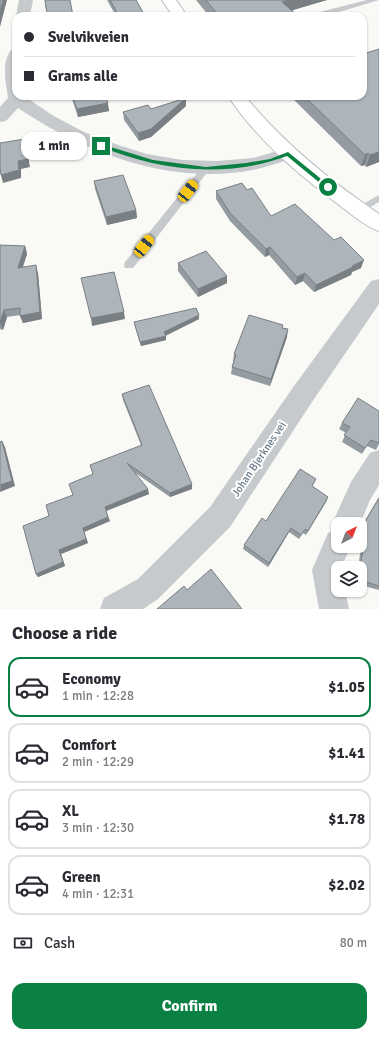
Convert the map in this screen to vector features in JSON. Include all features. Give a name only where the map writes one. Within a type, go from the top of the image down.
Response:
[{"type":"main road","points":[[169,0],[177,12]]},
{"type":"main road","points":[[239,100],[288,154],[379,224]]},
{"type":"street","points":[[24,12],[26,0]]},
{"type":"street","points":[[0,117],[15,100]]},
{"type":"street","points":[[17,100],[37,114],[67,131],[101,146],[152,161],[206,168],[246,165],[271,160],[288,154]]},
{"type":"street","name":"Johan Bjerknes vei","points":[[115,609],[148,589],[220,517],[379,287]]},
{"type":"street","points":[[349,517],[360,491],[379,462]]},
{"type":"street","points":[[334,553],[326,570],[334,609]]},
{"type":"lane","points":[[330,12],[375,0]]},
{"type":"lane","points":[[129,265],[206,168]]},
{"type":"lane","points":[[359,210],[379,198]]},
{"type":"building","points":[[0,0],[3,0],[0,12]]},
{"type":"building","points":[[45,0],[70,0],[72,12],[47,12]]},
{"type":"building","points":[[110,0],[136,0],[143,12],[117,12]]},
{"type":"building","points":[[206,0],[289,0],[282,2],[293,12],[216,12]]},
{"type":"building","points":[[379,49],[379,152],[370,155],[368,153],[365,155],[308,100],[367,100],[367,53]]},
{"type":"building","points":[[74,100],[107,100],[108,103],[77,109]]},
{"type":"building","points":[[184,100],[151,129],[138,133],[123,112],[148,105],[151,109]]},
{"type":"building","points":[[25,139],[28,159],[18,161],[19,170],[1,175],[0,143]]},
{"type":"building","points":[[123,175],[136,210],[106,217],[94,181]]},
{"type":"building","points":[[242,183],[247,190],[252,188],[271,216],[295,204],[334,240],[341,237],[364,260],[316,285],[305,273],[297,277],[270,247],[266,249],[230,213],[216,191]]},
{"type":"building","points":[[0,245],[25,246],[18,268],[36,265],[40,312],[20,316],[20,308],[4,310],[0,323]]},
{"type":"building","points":[[206,251],[227,276],[198,289],[178,263]]},
{"type":"building","points":[[114,272],[124,312],[91,318],[81,278]]},
{"type":"building","points":[[196,308],[199,315],[164,332],[166,336],[140,342],[134,322]]},
{"type":"building","points":[[249,315],[283,325],[282,328],[288,329],[271,379],[232,367],[236,355],[234,354]]},
{"type":"building","points":[[149,385],[192,484],[170,493],[127,463],[148,489],[105,507],[108,517],[83,528],[86,539],[59,550],[63,562],[36,574],[23,526],[49,516],[46,505],[73,495],[69,484],[93,474],[90,465],[142,445],[122,394]]},
{"type":"building","points":[[358,398],[379,411],[379,443],[371,440],[365,448],[344,435],[350,427],[342,423]]},
{"type":"building","points":[[2,441],[12,481],[0,485],[0,442]]},
{"type":"building","points":[[300,469],[316,479],[312,486],[328,497],[308,531],[305,529],[301,535],[291,528],[269,563],[244,545],[262,518],[266,521]]},
{"type":"building","points":[[379,498],[379,586],[367,582],[367,561],[361,561],[362,553],[367,553],[367,518]]},
{"type":"building","points":[[211,569],[242,609],[157,609],[184,586],[187,590]]},
{"type":"route","points":[[101,146],[152,161],[206,168],[246,165],[271,160],[288,154],[328,187]]}]
